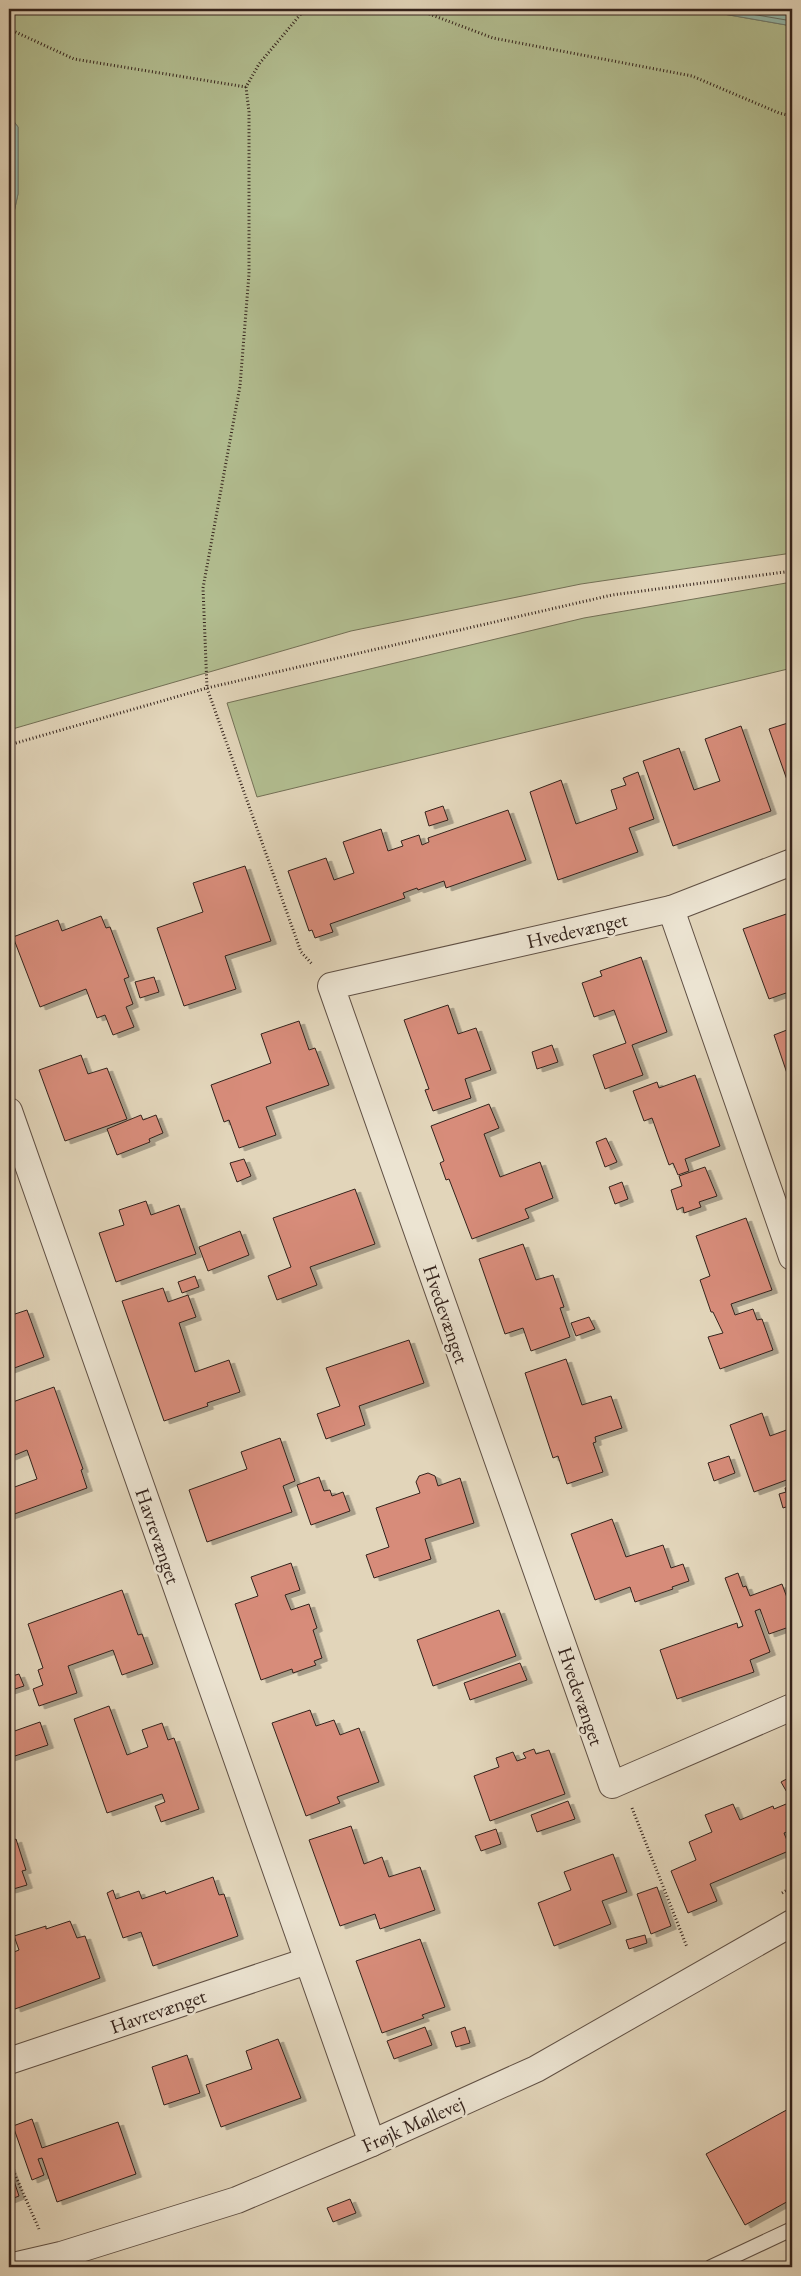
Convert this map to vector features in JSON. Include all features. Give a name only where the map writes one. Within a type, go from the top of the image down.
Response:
[{"type":"street","name":"Hvedevænget","points":[[612,1785],[331,986],[671,909],[792,862]]},
{"type":"street","points":[[671,909],[792,1257]]},
{"type":"street","name":"Havrevænget","points":[[9,1111],[372,2143]]},
{"type":"street","points":[[612,1785],[792,1707]]},
{"type":"street","name":"Frøjk Møllevej","points":[[9,2267],[65,2261],[237,2200],[372,2143],[536,2069],[792,1923]]},
{"type":"street","name":"Havrevænget","points":[[9,2061],[307,1961]]},
{"type":"lane","points":[[711,2267],[792,2229]]},
{"type":"path","points":[[305,9],[259,64],[246,87],[249,112],[249,274],[240,386],[204,588],[207,688],[301,952],[331,986]]},
{"type":"path","points":[[416,9],[493,38],[692,76],[779,113],[792,116]]},
{"type":"path","points":[[9,29],[74,59],[246,87]]},
{"type":"path","points":[[9,745],[207,688],[612,595],[792,572]]},
{"type":"path","points":[[612,1785],[631,1805],[687,1947]]},
{"type":"path","points":[[776,1896],[792,1887]]},
{"type":"path","points":[[678,1952],[695,1943]]},
{"type":"path","points":[[9,2161],[41,2232],[33,2234]]},
{"type":"shaded area","points":[[9,9],[703,9],[792,26],[792,553],[581,584],[351,631],[9,730],[9,235],[18,194],[18,127],[9,115]]},
{"type":"shaded area","points":[[792,582],[792,668],[257,797],[227,703],[584,618]]},
{"type":"water","points":[[703,9],[792,9],[792,26],[712,12]]},
{"type":"water","points":[[9,115],[18,127],[18,194],[9,235]]},
{"type":"building","points":[[791,722],[792,726],[792,794],[769,729]]},
{"type":"building","points":[[741,726],[771,811],[673,846],[643,761],[679,748],[694,790],[720,781],[705,739]]},
{"type":"building","points":[[638,772],[654,819],[629,828],[638,852],[558,880],[530,792],[561,780],[576,824],[617,809],[611,790],[626,785],[623,778]]},
{"type":"building","points":[[443,806],[448,820],[429,826],[425,812]]},
{"type":"building","points":[[508,810],[526,860],[446,888],[444,881],[403,893],[405,898],[330,924],[333,932],[315,938],[312,930],[309,931],[288,871],[326,858],[334,880],[354,873],[343,842],[381,829],[388,851],[403,846],[401,841],[419,835],[422,845],[429,842],[428,838]]},
{"type":"building","points":[[245,866],[271,941],[225,956],[236,989],[184,1006],[157,928],[203,912],[193,883]]},
{"type":"building","points":[[792,912],[792,1009],[786,993],[769,999],[743,929]]},
{"type":"building","points":[[101,916],[106,928],[110,927],[129,977],[124,979],[133,1004],[126,1007],[134,1027],[113,1035],[105,1015],[97,1018],[86,989],[40,1007],[13,937],[58,920],[62,931]]},
{"type":"building","points":[[641,957],[667,1032],[632,1045],[643,1075],[605,1089],[593,1055],[626,1043],[614,1010],[594,1017],[582,983],[602,976],[600,971]]},
{"type":"building","points":[[154,977],[159,992],[140,998],[135,982]]},
{"type":"building","points":[[448,1005],[458,1034],[476,1028],[491,1070],[465,1079],[471,1098],[433,1111],[425,1090],[429,1089],[404,1020]]},
{"type":"building","points":[[299,1021],[309,1050],[315,1048],[329,1085],[266,1107],[276,1135],[239,1148],[229,1120],[224,1122],[211,1085],[271,1063],[261,1034]]},
{"type":"building","points":[[792,1028],[792,1088],[774,1035]]},
{"type":"building","points":[[552,1045],[558,1062],[537,1069],[532,1052]]},
{"type":"building","points":[[81,1055],[88,1074],[107,1068],[127,1119],[65,1141],[39,1070]]},
{"type":"building","points":[[695,1075],[720,1146],[685,1159],[689,1171],[678,1175],[673,1163],[669,1165],[652,1118],[644,1121],[633,1091],[657,1082],[659,1088]]},
{"type":"building","points":[[489,1104],[499,1128],[484,1134],[500,1177],[540,1162],[553,1198],[525,1209],[529,1218],[472,1239],[449,1179],[446,1180],[440,1163],[444,1161],[431,1126]]},
{"type":"building","points":[[141,1115],[143,1120],[156,1115],[163,1133],[149,1139],[150,1142],[117,1155],[107,1129]]},
{"type":"building","points":[[606,1138],[617,1162],[605,1167],[596,1142]]},
{"type":"building","points":[[244,1159],[251,1176],[237,1182],[230,1163]]},
{"type":"building","points":[[705,1167],[717,1196],[699,1202],[701,1207],[684,1213],[683,1207],[677,1210],[671,1190],[682,1186],[679,1176]]},
{"type":"building","points":[[622,1182],[628,1199],[615,1204],[609,1187]]},
{"type":"building","points":[[355,1189],[375,1244],[310,1267],[317,1285],[277,1300],[268,1276],[291,1267],[273,1218]]},
{"type":"building","points":[[146,1201],[151,1215],[179,1205],[196,1254],[116,1282],[99,1233],[124,1225],[119,1210]]},
{"type":"building","points":[[746,1218],[772,1290],[731,1304],[735,1315],[753,1309],[757,1320],[762,1319],[773,1350],[720,1369],[708,1337],[723,1333],[713,1312],[711,1312],[700,1280],[710,1276],[696,1236]]},
{"type":"building","points":[[240,1231],[249,1255],[208,1271],[199,1247]]},
{"type":"building","points":[[523,1244],[536,1280],[553,1275],[564,1307],[560,1308],[570,1337],[531,1351],[523,1328],[505,1334],[479,1259]]},
{"type":"building","points":[[195,1276],[199,1287],[182,1293],[178,1282]]},
{"type":"building","points":[[163,1288],[168,1302],[188,1295],[196,1317],[179,1323],[195,1372],[229,1360],[240,1392],[207,1403],[208,1406],[164,1421],[122,1301]]},
{"type":"building","points":[[27,1310],[44,1357],[9,1370],[9,1316]]},
{"type":"building","points":[[589,1317],[595,1329],[576,1336],[571,1323]]},
{"type":"building","points":[[409,1340],[424,1383],[359,1406],[365,1425],[326,1439],[317,1414],[340,1406],[326,1368]]},
{"type":"building","points":[[566,1359],[582,1405],[611,1396],[622,1428],[595,1437],[596,1442],[593,1443],[603,1472],[567,1484],[558,1456],[553,1458],[525,1373]]},
{"type":"building","points":[[54,1387],[83,1469],[81,1470],[87,1488],[9,1516],[9,1489],[37,1479],[27,1450],[10,1457],[9,1415],[13,1413],[10,1403]]},
{"type":"building","points":[[762,1413],[770,1436],[792,1428],[792,1478],[754,1492],[730,1425]]},
{"type":"building","points":[[280,1438],[295,1481],[283,1486],[292,1512],[207,1542],[189,1490],[247,1469],[241,1452]]},
{"type":"building","points":[[729,1456],[735,1473],[714,1481],[708,1463]]},
{"type":"building","points":[[428,1473],[435,1476],[438,1486],[460,1478],[474,1523],[425,1539],[431,1559],[374,1578],[366,1555],[389,1547],[376,1508],[420,1493],[416,1482],[419,1476]]},
{"type":"building","points":[[319,1477],[324,1491],[330,1490],[332,1496],[343,1492],[350,1511],[311,1525],[297,1485]]},
{"type":"building","points":[[792,1486],[792,1505],[783,1508],[779,1494],[786,1492],[785,1488]]},
{"type":"building","points":[[612,1519],[626,1557],[663,1545],[671,1568],[683,1564],[689,1581],[672,1587],[673,1589],[635,1602],[630,1587],[595,1600],[571,1534]]},
{"type":"building","points":[[291,1563],[300,1590],[285,1595],[291,1610],[309,1604],[317,1628],[313,1630],[322,1658],[314,1661],[316,1665],[293,1673],[292,1669],[261,1680],[235,1604],[258,1596],[251,1577]]},
{"type":"building","points":[[738,1573],[743,1587],[746,1586],[750,1596],[782,1584],[789,1603],[792,1601],[792,1626],[769,1634],[760,1609],[755,1611],[770,1652],[750,1660],[754,1672],[677,1699],[660,1650],[737,1623],[738,1628],[743,1626],[725,1578]]},
{"type":"building","points":[[122,1590],[138,1635],[142,1634],[153,1664],[122,1675],[113,1650],[68,1666],[77,1693],[39,1706],[33,1689],[43,1685],[38,1670],[43,1668],[28,1624]]},
{"type":"building","points":[[499,1610],[516,1656],[433,1686],[417,1640]]},
{"type":"building","points":[[520,1663],[527,1680],[470,1700],[464,1683]]},
{"type":"building","points":[[19,1674],[24,1686],[9,1691],[9,1677]]},
{"type":"building","points":[[109,1706],[127,1755],[148,1747],[142,1730],[162,1723],[168,1740],[174,1738],[199,1809],[161,1822],[155,1806],[165,1802],[162,1794],[107,1813],[74,1719]]},
{"type":"building","points":[[310,1710],[316,1726],[334,1720],[340,1735],[359,1728],[379,1782],[337,1797],[340,1803],[306,1816],[272,1723]]},
{"type":"building","points":[[40,1722],[48,1745],[9,1758],[9,1733]]},
{"type":"building","points":[[534,1749],[536,1754],[549,1750],[565,1794],[490,1821],[474,1776],[499,1767],[496,1758],[513,1752],[517,1761],[526,1758],[523,1753]]},
{"type":"building","points":[[792,1776],[792,1801],[781,1782]]},
{"type":"building","points":[[568,1801],[575,1819],[537,1832],[531,1815]]},
{"type":"building","points":[[791,1802],[792,1830],[784,1833],[791,1850],[710,1884],[717,1901],[688,1913],[671,1871],[696,1860],[689,1842],[712,1832],[705,1815],[733,1804],[740,1820],[773,1806],[774,1809]]},
{"type":"building","points":[[351,1826],[364,1864],[382,1857],[389,1877],[420,1867],[435,1910],[380,1929],[375,1914],[340,1926],[309,1840]]},
{"type":"building","points":[[496,1829],[501,1844],[481,1851],[475,1836]]},
{"type":"building","points":[[16,1839],[26,1870],[22,1871],[27,1885],[10,1890],[9,1842]]},
{"type":"building","points":[[613,1854],[627,1892],[602,1901],[611,1924],[554,1946],[538,1903],[571,1890],[564,1872]]},
{"type":"building","points":[[213,1877],[219,1895],[224,1894],[238,1936],[153,1966],[141,1932],[123,1938],[107,1893],[113,1890],[116,1899],[139,1891],[142,1899],[165,1891],[166,1894]]},
{"type":"building","points":[[657,1887],[671,1926],[651,1934],[637,1894]]},
{"type":"building","points":[[70,1921],[77,1938],[85,1936],[100,1978],[15,2009],[9,1991],[9,1954],[19,1950],[14,1936],[46,1926],[46,1929]]},
{"type":"building","points":[[645,1935],[647,1943],[629,1949],[626,1940]]},
{"type":"building","points":[[420,1939],[445,2007],[422,2015],[424,2018],[382,2033],[356,1961]]},
{"type":"building","points":[[425,2027],[432,2045],[394,2059],[387,2041]]},
{"type":"building","points":[[465,2027],[470,2043],[456,2047],[451,2032]]},
{"type":"building","points":[[278,2039],[301,2098],[221,2127],[206,2085],[252,2069],[246,2051]]},
{"type":"building","points":[[187,2055],[200,2093],[164,2105],[152,2067]]},
{"type":"building","points":[[792,2107],[792,2199],[745,2225],[706,2154]]},
{"type":"building","points":[[32,2119],[42,2148],[118,2122],[136,2174],[57,2202],[42,2158],[38,2159],[44,2175],[32,2180],[13,2126]]},
{"type":"building","points":[[9,2166],[19,2196],[9,2200]]},
{"type":"building","points":[[350,2199],[356,2213],[333,2222],[327,2208]]}]
